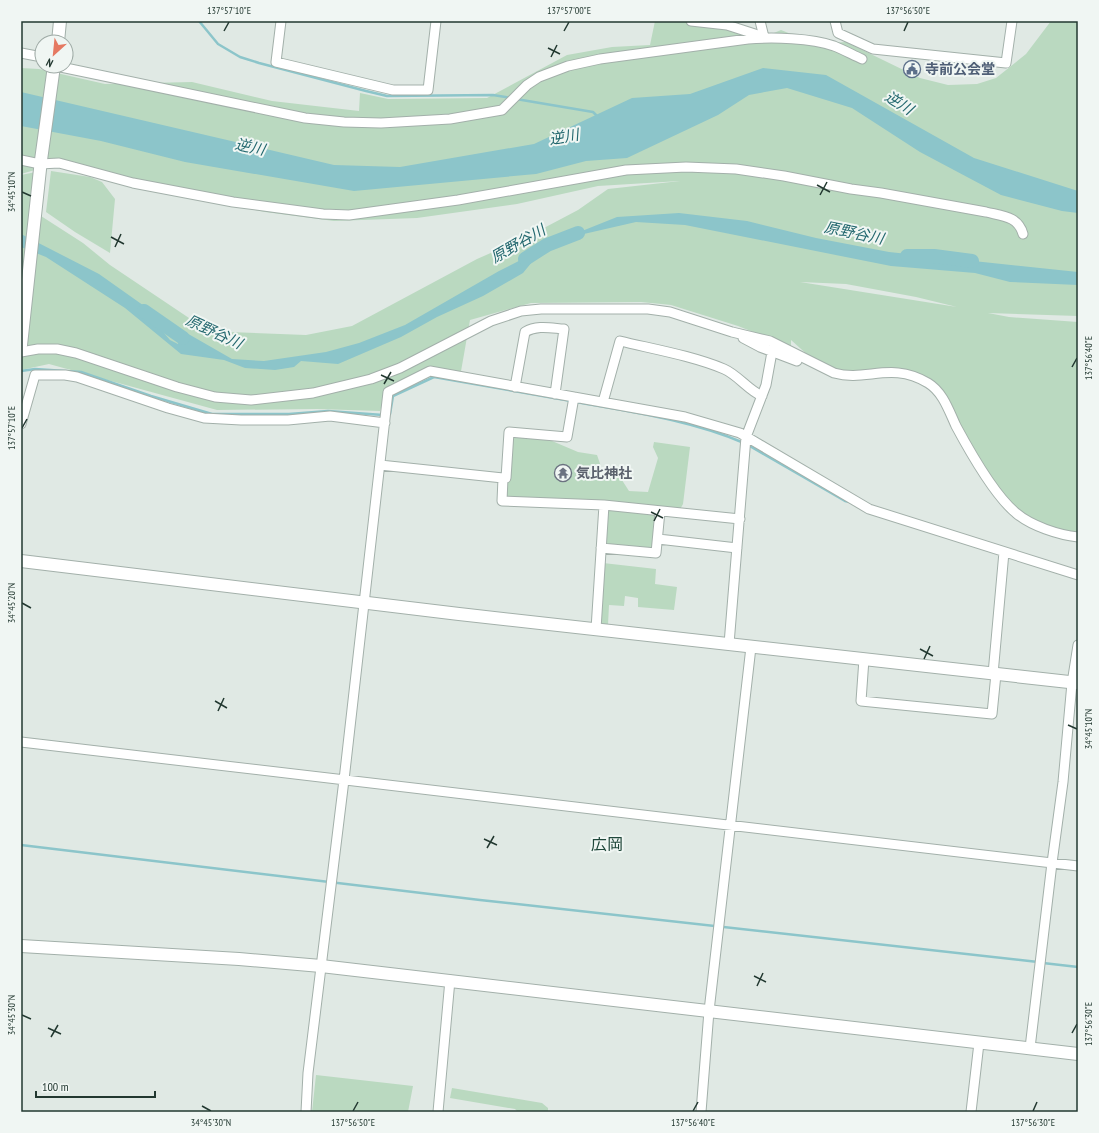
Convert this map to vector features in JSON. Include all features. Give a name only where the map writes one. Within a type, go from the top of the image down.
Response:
[{"type":"street","points":[[59,34],[60,21]]},
{"type":"street","points":[[281,21],[276,62],[393,90],[428,90],[436,21]]},
{"type":"street","points":[[691,21],[727,25],[764,37]]},
{"type":"street","points":[[760,21],[764,37]]},
{"type":"street","points":[[833,46],[838,32],[835,21]]},
{"type":"street","points":[[838,32],[873,49],[1006,64],[1012,21]]},
{"type":"street","points":[[74,71],[305,118],[344,122],[381,123],[450,119],[502,110],[527,85],[539,77],[568,66],[764,37],[801,40],[833,46],[862,59]]},
{"type":"street","points":[[21,53],[34,55]]},
{"type":"street","points":[[21,345],[41,164],[54,74]]},
{"type":"street","points":[[21,160],[41,164],[59,164],[133,183],[233,202],[323,214],[349,215],[458,200],[626,170],[686,168],[736,169],[986,212],[1016,221],[1021,225],[1023,234]]},
{"type":"street","points":[[21,352],[38,349],[57,349],[76,353],[177,387],[215,396],[251,400],[313,393],[371,379],[400,368],[491,321],[521,311],[541,308],[648,309],[670,312],[736,333],[770,341],[810,362],[842,375],[887,372],[903,373],[930,384],[941,396],[957,427],[990,482],[1016,514],[1033,524],[1077,537]]},
{"type":"street","points":[[515,387],[525,332],[532,328],[542,327],[564,329],[555,394]]},
{"type":"street","points":[[736,333],[772,352],[798,361],[810,362]]},
{"type":"street","points":[[603,402],[620,341],[657,349],[726,370],[762,396]]},
{"type":"street","points":[[729,644],[746,437],[766,385],[772,352]]},
{"type":"street","points":[[306,1112],[308,1073],[365,602],[388,392],[430,372],[685,417],[719,426],[746,437],[869,509],[1078,575]]},
{"type":"street","points":[[21,424],[35,375],[77,377],[168,408],[204,418],[288,420],[330,416],[385,423]]},
{"type":"street","points":[[380,465],[506,478],[509,432],[567,437],[574,397]]},
{"type":"street","points":[[502,478],[502,501],[604,506],[740,519]]},
{"type":"street","points":[[596,629],[604,506]]},
{"type":"street","points":[[601,548],[656,553],[660,511]]},
{"type":"street","points":[[658,539],[737,548]]},
{"type":"street","points":[[864,659],[861,701],[992,714],[1004,552]]},
{"type":"street","points":[[21,561],[596,629],[1075,683]]},
{"type":"street","points":[[1030,1048],[1052,863],[1064,782],[1078,644]]},
{"type":"street","points":[[701,1112],[709,1011],[751,646]]},
{"type":"street","points":[[21,742],[1078,866]]},
{"type":"street","points":[[21,946],[239,959],[321,966],[1078,1054]]},
{"type":"street","points":[[438,1112],[450,980]]},
{"type":"street","points":[[971,1112],[979,1043]]},
{"type":"green space","points":[[655,21],[691,21],[764,37],[781,30],[816,44],[846,42],[920,78],[948,85],[977,84],[996,78],[1026,54],[1051,21],[1078,21],[1078,316],[988,313],[1009,317],[1078,322],[1078,537],[1013,511],[930,384],[887,372],[841,371],[820,366],[791,340],[791,347],[738,326],[671,305],[641,302],[531,303],[470,320],[460,377],[428,372],[386,391],[380,411],[317,409],[217,410],[49,364],[21,370],[21,175],[36,172],[41,216],[83,243],[110,265],[189,318],[229,332],[306,335],[352,326],[477,259],[525,238],[578,210],[608,189],[680,181],[598,186],[517,204],[417,218],[334,221],[265,212],[166,192],[59,163],[21,174],[21,68],[34,69],[34,74],[61,74],[105,84],[192,82],[272,101],[359,111],[360,93],[388,99],[487,98],[567,55],[612,47],[650,45]],"holes":[[[800,282],[846,284],[916,297],[957,307]]]},
{"type":"green space","points":[[51,171],[90,177],[102,182],[115,199],[110,253],[46,212]]},
{"type":"green space","points":[[509,432],[545,438],[578,452],[597,455],[604,475],[620,477],[629,491],[648,492],[658,458],[653,447],[654,442],[690,447],[683,504],[678,513],[502,501]]},
{"type":"green space","points":[[604,507],[660,514],[657,551],[601,547]]},
{"type":"green space","points":[[603,563],[656,569],[655,584],[677,587],[674,610],[638,607],[638,598],[625,596],[624,606],[609,605],[608,625],[597,624]]},
{"type":"green space","points":[[316,1075],[413,1086],[408,1112],[312,1112]]},
{"type":"green space","points":[[452,1088],[542,1103],[548,1108],[548,1112],[518,1112],[515,1109],[450,1098]]},
{"type":"water","name":"逆川","points":[[763,68],[826,75],[974,158],[1078,191],[1078,213],[1062,211],[1001,195],[920,152],[852,108],[787,88],[749,95],[718,115],[627,158],[586,161],[536,174],[354,191],[185,162],[101,141],[21,126],[21,92],[334,165],[400,167],[534,144],[632,98],[690,94]]},
{"type":"water","points":[[679,213],[747,221],[816,238],[889,252],[1078,272],[1078,285],[1010,282],[975,273],[891,266],[685,225],[636,222],[562,239],[617,217]]},
{"type":"water","points":[[21,234],[99,274],[164,320],[232,359],[264,361],[326,352],[359,343],[405,325],[499,271],[556,242],[537,256],[523,273],[483,296],[437,317],[401,337],[338,364],[301,361],[294,367],[275,370],[245,368],[224,360],[181,354],[125,308],[46,257],[21,247]],"holes":[[[160,320],[179,340],[178,344],[170,340],[158,326]]]},
{"type":"waterway","points":[[199,21],[218,44],[240,57],[366,91],[387,96],[493,95],[511,98]]},
{"type":"waterway","points":[[516,99],[593,112],[598,117]]},
{"type":"waterway","name":"原野谷川","points":[[525,259],[547,245],[578,233]]},
{"type":"waterway","name":"原野谷川","points":[[907,256],[934,256],[972,261]]},
{"type":"waterway","name":"原野谷川","points":[[144,311],[183,338]]},
{"type":"waterway","points":[[21,371],[35,369],[81,372],[151,396],[212,414],[289,414],[328,411],[383,415]]},
{"type":"waterway","points":[[388,415],[390,414],[393,396],[434,377],[571,401]]},
{"type":"waterway","points":[[576,402],[640,413],[703,428],[744,443]]},
{"type":"waterway","points":[[748,445],[845,501],[850,502]]},
{"type":"waterway","points":[[21,845],[480,900],[1038,962]]},
{"type":"waterway","points":[[1043,963],[1078,967]]},
{"type":"place","name":"寺前公会堂","points":[[912,69]]},
{"type":"place","name":"気比神社","points":[[563,473]]},
{"type":"district","name":"広岡","points":[[607,844]]}]
